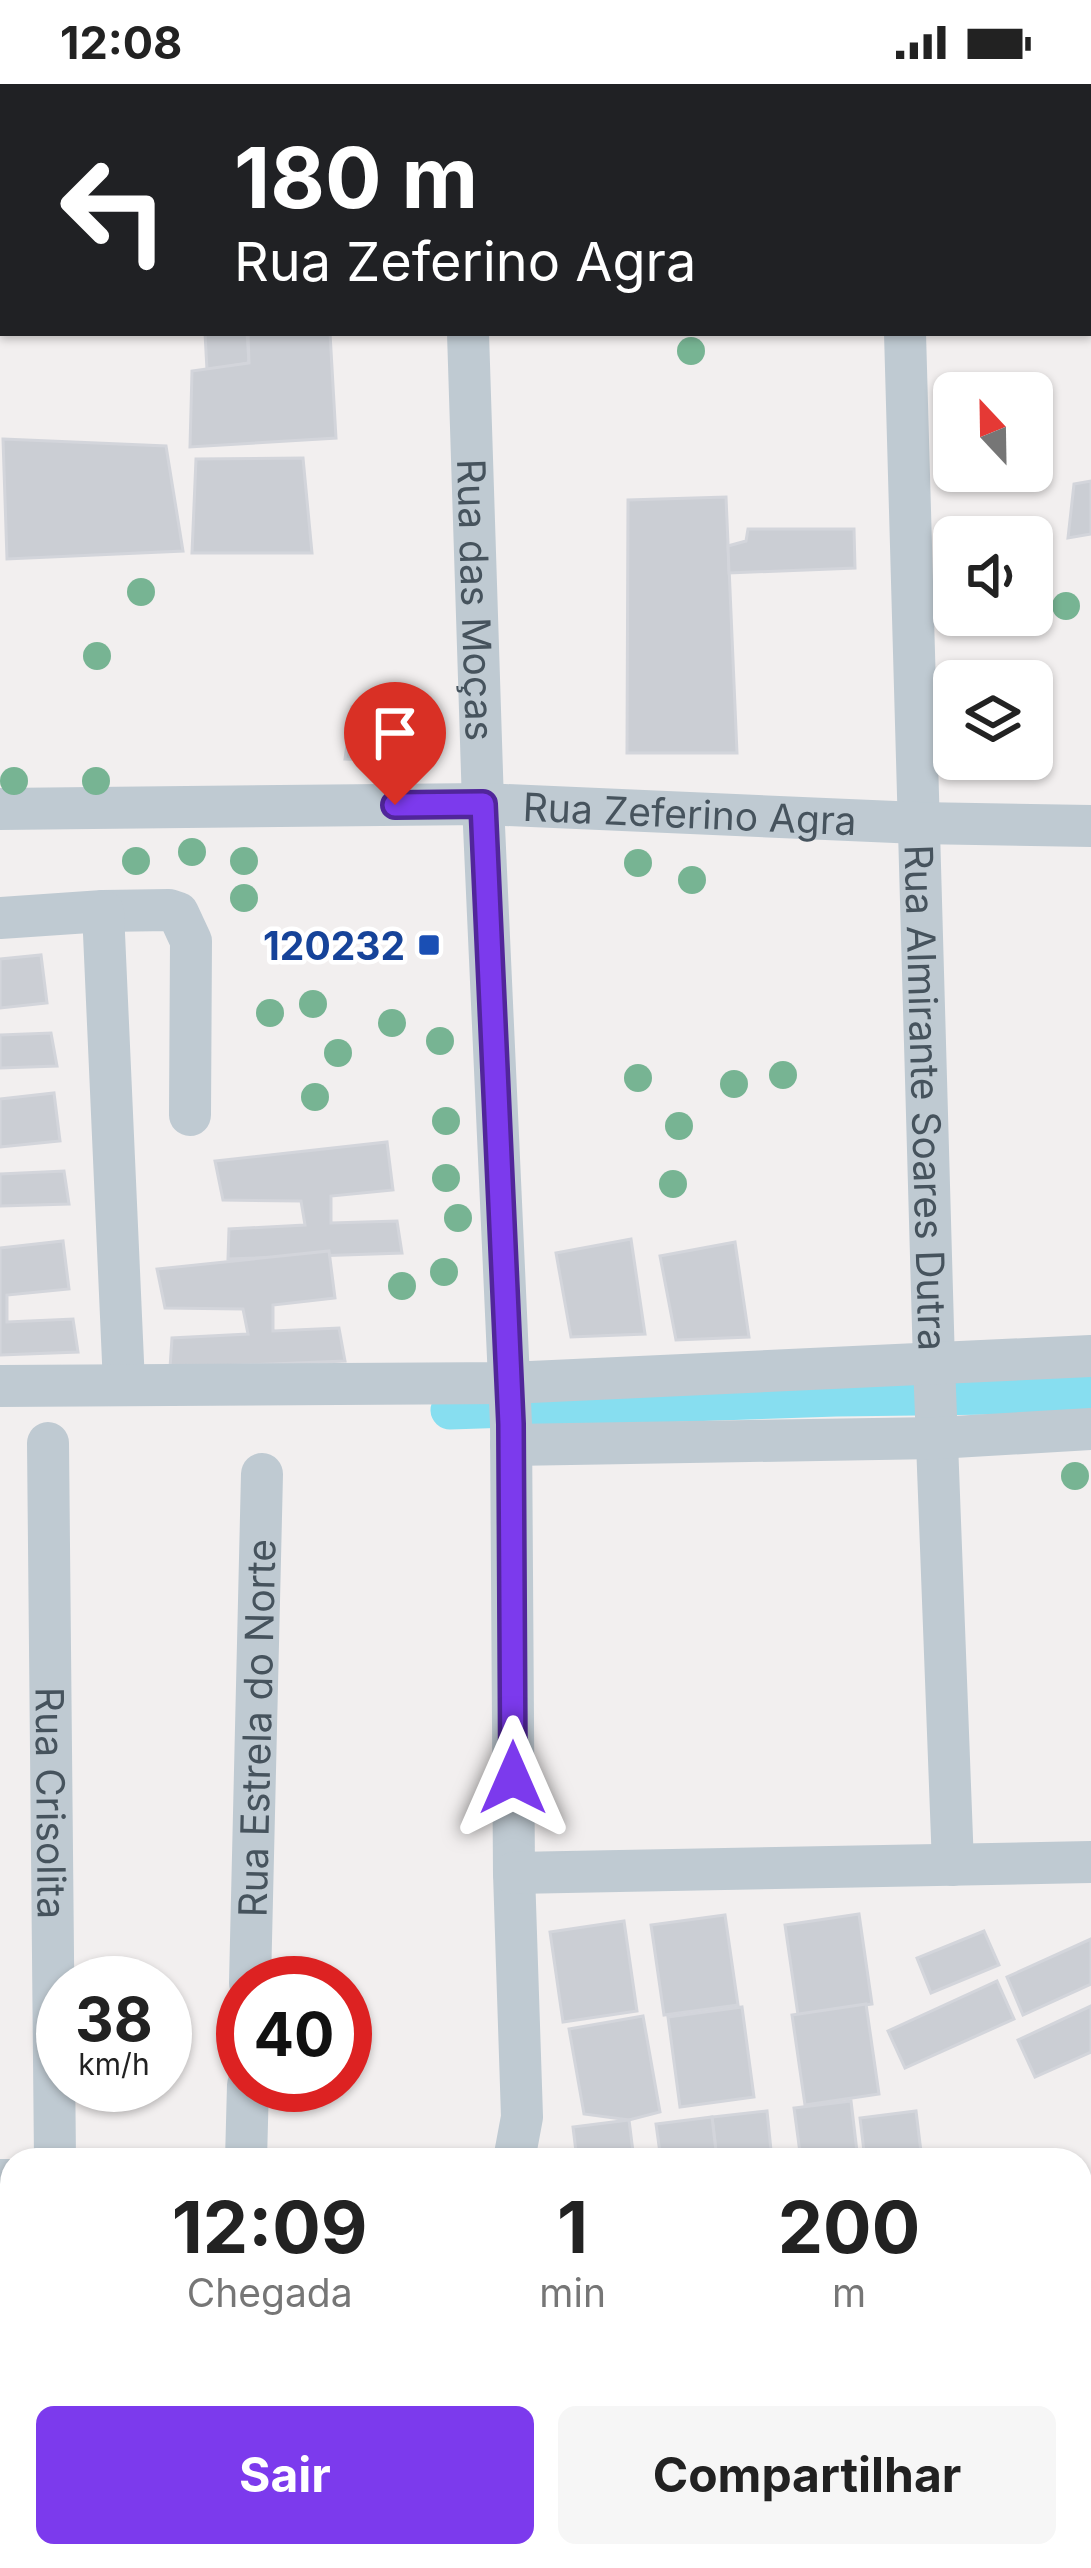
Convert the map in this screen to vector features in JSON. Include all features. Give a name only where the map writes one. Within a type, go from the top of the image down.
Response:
[{"type":"street","name":"Rua das Moças","points":[[468,336],[510,1411],[514,1873],[522,2117],[516,2148]]},
{"type":"street","name":"Rua Almirante Soares Dutra","points":[[904,336],[953,1865]]},
{"type":"street","name":"Rua Zeferino Agra","points":[[0,809],[483,804],[1091,826]]},
{"type":"street","points":[[103,911],[124,1384]]},
{"type":"street","points":[[0,918],[103,911],[178,913],[191,941],[190,1115]]},
{"type":"street","points":[[510,1411],[1091,1357]]},
{"type":"street","points":[[0,1386],[459,1384],[510,1411],[937,1433],[1091,1429]]},
{"type":"street","name":"Rua Crisolita","points":[[49,1443],[55,2148]]},
{"type":"street","name":"Rua Estrela do Norte","points":[[251,1956],[262,1474]]},
{"type":"street","points":[[514,1873],[1091,1862]]},
{"type":"street","points":[[246,2148],[247,2112]]},
{"type":"building","points":[[205,336],[247,336],[249,363],[207,370]]},
{"type":"building","points":[[248,336],[330,336],[336,438],[190,447],[192,371],[249,363]]},
{"type":"building","points":[[3,439],[166,446],[183,551],[7,559]]},
{"type":"building","points":[[303,458],[312,553],[192,553],[196,459]]},
{"type":"building","points":[[1091,481],[1091,534],[1068,538],[1074,484]]},
{"type":"building","points":[[726,497],[737,753],[627,753],[628,500]]},
{"type":"building","points":[[748,529],[854,529],[855,568],[729,573],[728,546],[746,541]]},
{"type":"building","points":[[409,704],[403,761],[345,759],[352,707]]},
{"type":"building","points":[[41,955],[47,1003],[0,1008],[0,959]]},
{"type":"building","points":[[51,1033],[57,1066],[0,1068],[0,1035]]},
{"type":"building","points":[[54,1093],[60,1141],[0,1147],[0,1099]]},
{"type":"building","points":[[387,1142],[393,1190],[331,1196],[331,1223],[397,1221],[402,1253],[228,1259],[229,1229],[305,1225],[301,1201],[223,1200],[215,1161]]},
{"type":"building","points":[[64,1171],[69,1204],[0,1206],[0,1174]]},
{"type":"building","points":[[631,1239],[645,1334],[571,1337],[556,1253]]},
{"type":"building","points":[[63,1241],[69,1289],[7,1295],[7,1322],[73,1319],[78,1352],[0,1355],[0,1248]]},
{"type":"building","points":[[735,1242],[749,1337],[676,1340],[660,1256]]},
{"type":"building","points":[[329,1251],[335,1298],[273,1305],[273,1331],[339,1328],[345,1361],[170,1368],[172,1338],[248,1334],[243,1309],[165,1308],[157,1269]]},
{"type":"building","points":[[859,1914],[872,2004],[798,2015],[785,1925]]},
{"type":"building","points":[[725,1915],[738,2005],[664,2015],[651,1925]]},
{"type":"building","points":[[624,1921],[637,2011],[563,2022],[550,1932]]},
{"type":"building","points":[[984,1931],[999,1965],[931,1993],[917,1958]]},
{"type":"building","points":[[1091,1939],[1091,1984],[1023,2015],[1007,1977]]},
{"type":"building","points":[[997,1981],[1014,2019],[905,2068],[888,2031]]},
{"type":"building","points":[[866,2004],[879,2094],[805,2105],[792,2015]]},
{"type":"building","points":[[1091,2006],[1091,2052],[1035,2077],[1018,2040]]},
{"type":"building","points":[[742,2007],[754,2097],[680,2107],[668,2017]]},
{"type":"building","points":[[643,2016],[660,2112],[629,2120],[584,2114],[569,2029]]},
{"type":"building","points":[[851,2101],[857,2148],[799,2148],[794,2108]]},
{"type":"building","points":[[767,2111],[771,2148],[716,2148],[712,2117]]},
{"type":"building","points":[[916,2111],[921,2148],[864,2148],[860,2118]]},
{"type":"building","points":[[712,2117],[716,2148],[659,2148],[656,2124]]},
{"type":"building","points":[[629,2120],[632,2148],[576,2148],[573,2127]]},
{"type":"waterway","points":[[450,1410],[1091,1394]]},
{"type":"place","name":"120232","points":[[429,945]]},
{"type":"route","points":[[395,805],[483,804],[511,1424],[513,1778]]}]
